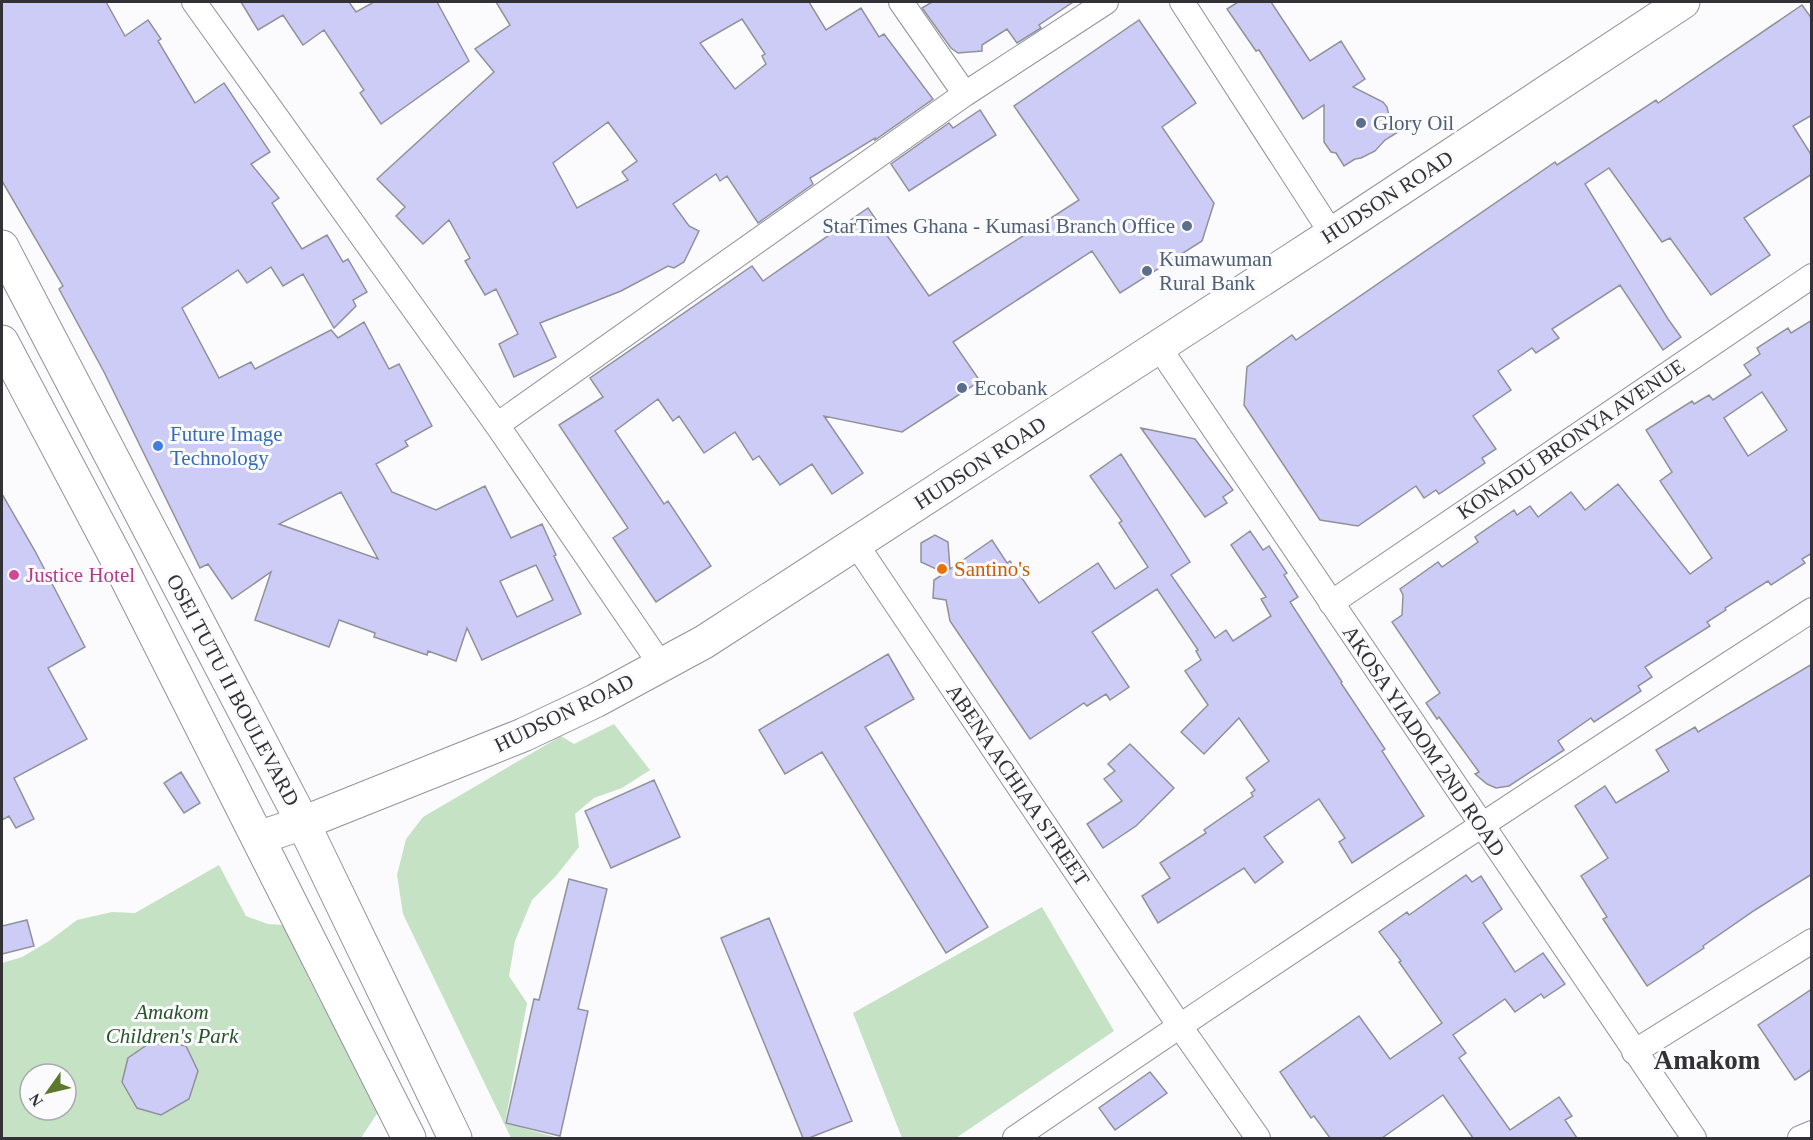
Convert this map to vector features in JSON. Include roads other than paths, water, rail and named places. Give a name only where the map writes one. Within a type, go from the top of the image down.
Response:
[{"type":"main road","name":"HUDSON ROAD","points":[[258,838],[303,823],[513,740],[595,701],[704,642],[1332,234],[1683,2]]},
{"type":"main road","name":"OSEI TUTU II BOULEVARD","points":[[2,247],[303,823],[455,1138]]},
{"type":"main road","name":"OSEI TUTU II BOULEVARD","points":[[2,342],[118,561],[409,1138]]},
{"type":"street","points":[[194,2],[497,425],[661,665]]},
{"type":"street","points":[[901,2],[965,94]]},
{"type":"street","points":[[497,425],[965,94],[1106,2]]},
{"type":"street","points":[[1182,2],[1332,234]]},
{"type":"street","name":"KONADU BRONYA AVENUE","points":[[1332,603],[1812,276]]},
{"type":"street","name":"AKOSA YIADOM 2ND ROAD","points":[[1158,346],[1692,1137]]},
{"type":"street","name":"ABENA ACHIAA STREET","points":[[856,544],[1179,1025],[1258,1138]]},
{"type":"street","points":[[1015,1138],[1179,1025],[1480,825],[1812,610]]},
{"type":"street","points":[[1634,1052],[1812,942]]},
{"type":"street","points":[[1800,1138],[1812,1133]]},
{"type":"place","name":"Glory Oil","points":[[1361,123]]},
{"type":"place","name":"StarTimes Ghana - Kumasi Branch Office","points":[[1187,226]]},
{"type":"place","name":"Kumawuman Rural Bank","points":[[1147,271]]},
{"type":"place","name":"Ecobank","points":[[962,388]]},
{"type":"place","name":"Future Image Technology","points":[[158,446]]},
{"type":"place","name":"Santino's","points":[[942,569]]},
{"type":"place","name":"Justice Hotel","points":[[14,575]]},
{"type":"district","name":"Amakom","points":[[1707,1060]]},
{"type":"park label","name":"Amakom Children's Park","points":[[172,1024]]}]
